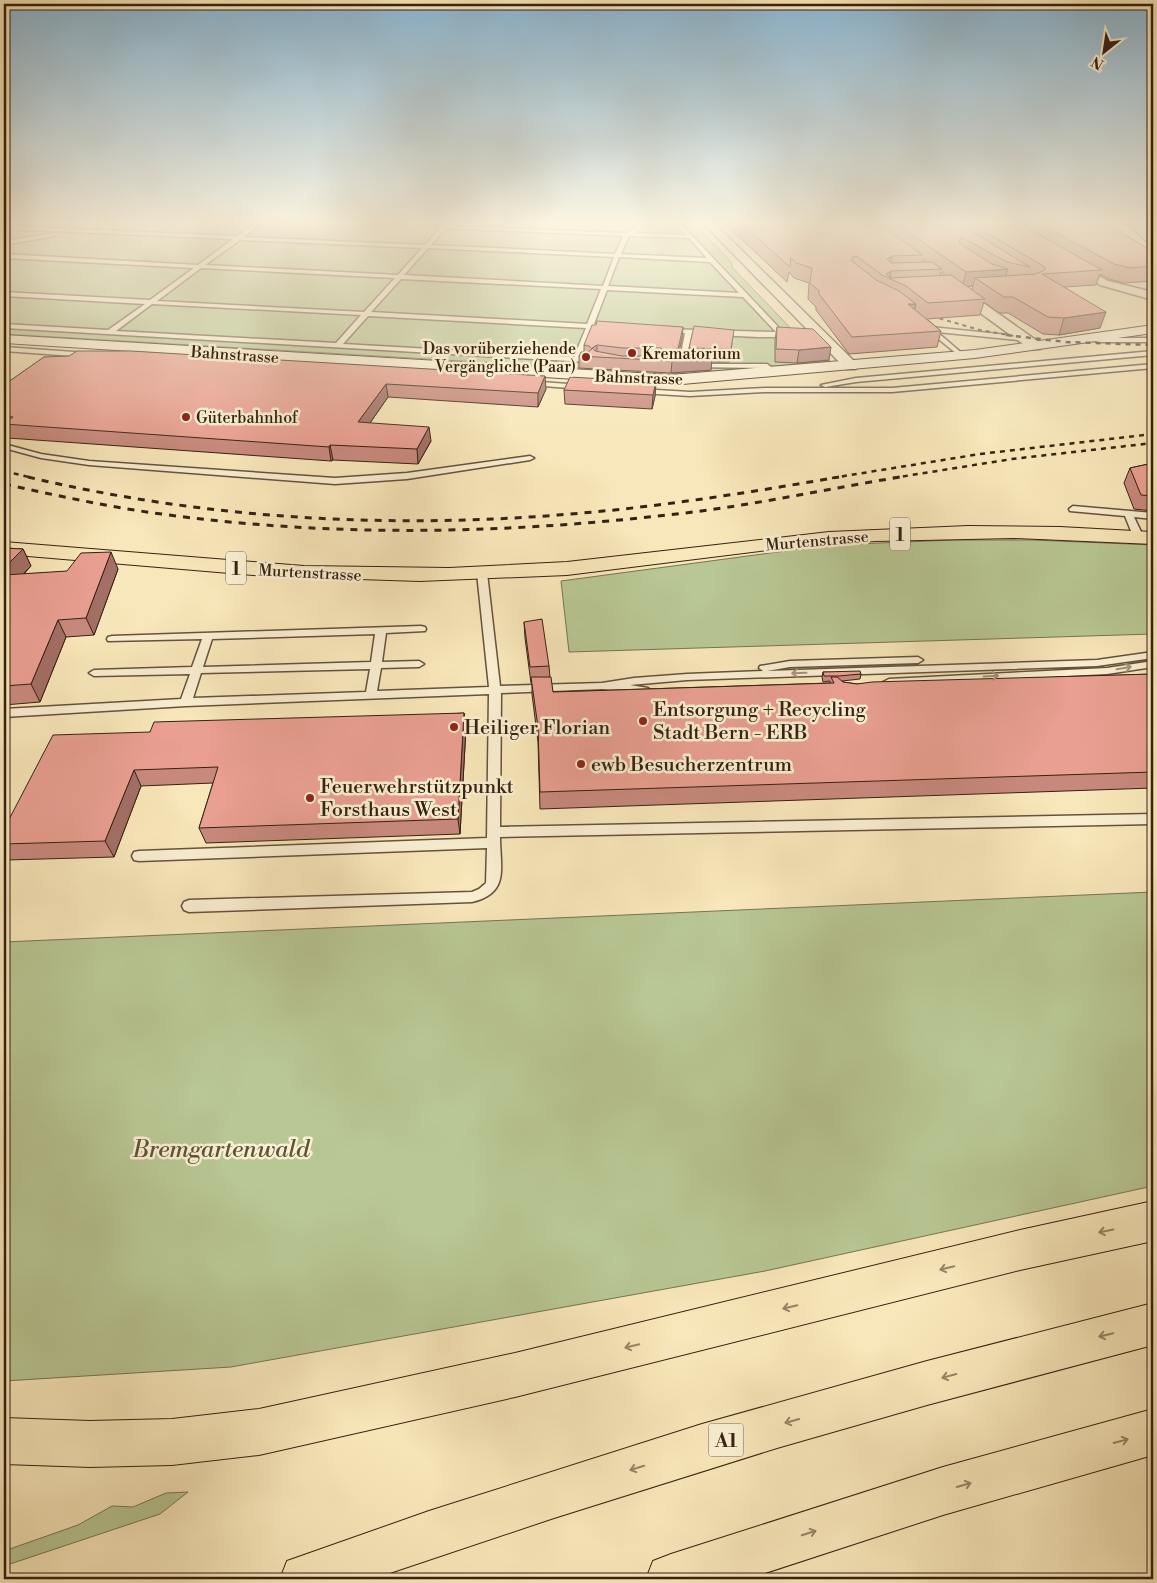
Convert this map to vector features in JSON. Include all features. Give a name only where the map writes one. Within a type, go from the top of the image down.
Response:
[{"type":"main road","name":"Murtenstrasse","points":[[4,548],[79,552],[168,562],[365,575],[482,573],[583,567],[780,543],[858,536],[998,532],[1146,537]]},
{"type":"main road","name":"Murtenstrasse","points":[[4,534],[79,552]]},
{"type":"main road","points":[[4,1441],[90,1444],[163,1442],[259,1432],[515,1375],[1010,1252],[1153,1220]]},
{"type":"main road","name":"A1","points":[[305,1579],[448,1529],[708,1445],[907,1388],[1153,1324]]},
{"type":"main road","points":[[672,1579],[943,1491],[1153,1432]]},
{"type":"street","points":[[781,299],[813,332],[851,366]]},
{"type":"street","points":[[970,299],[1031,342]]},
{"type":"street","name":"Bahnstrasse","points":[[4,339],[594,382],[671,380],[962,356],[1031,342],[1085,338],[1153,329]]},
{"type":"lane","points":[[94,299],[619,328]]},
{"type":"lane","points":[[110,332],[155,299]]},
{"type":"lane","points":[[338,345],[379,299]]},
{"type":"lane","points":[[577,359],[601,299]]},
{"type":"lane","points":[[748,299],[782,335]]},
{"type":"lane","points":[[924,324],[962,356]]},
{"type":"lane","points":[[4,326],[587,360]]},
{"type":"lane","points":[[930,329],[1031,342]]},
{"type":"lane","points":[[655,330],[798,334]]},
{"type":"lane","points":[[689,331],[679,365],[767,366],[774,372]]},
{"type":"lane","points":[[1085,338],[1100,340],[1153,340]]},
{"type":"lane","points":[[4,349],[96,357],[68,362]]},
{"type":"lane","points":[[809,391],[829,384],[856,380],[1153,353]]},
{"type":"lane","points":[[630,393],[700,400],[772,394],[776,390],[860,391],[918,388],[1153,366]]},
{"type":"lane","points":[[519,383],[594,382]]},
{"type":"lane","points":[[4,446],[41,456],[89,463],[314,481],[357,481],[407,476],[530,458]]},
{"type":"lane","points":[[1073,509],[1153,516]]},
{"type":"lane","points":[[1128,514],[1146,537]]},
{"type":"lane","points":[[189,906],[479,895],[489,890],[494,883],[495,691],[482,573]]},
{"type":"lane","points":[[112,639],[422,629]]},
{"type":"lane","points":[[371,696],[381,630]]},
{"type":"lane","points":[[186,702],[208,636]]},
{"type":"lane","points":[[4,713],[186,702],[602,686],[634,681],[714,676],[790,664],[1153,654]]},
{"type":"lane","points":[[94,672],[419,664]]},
{"type":"lane","points":[[879,687],[929,679],[1106,671],[1153,664]]},
{"type":"lane","points":[[602,686],[662,691]]},
{"type":"lane","points":[[139,856],[494,838],[1153,819]]},
{"type":"green space","points":[[4,299],[763,299],[800,338],[812,343],[830,361],[683,374],[4,334]]},
{"type":"green space","points":[[955,540],[1033,540],[1153,545],[1153,634],[569,652],[561,581],[800,549],[854,544]]},
{"type":"green space","name":"Bremgartenwald","points":[[1153,892],[1153,1186],[765,1271],[231,1367],[4,1381],[4,942]]},
{"type":"green space","points":[[188,1492],[160,1514],[4,1566],[4,1551],[78,1525],[112,1506],[133,1507],[166,1493]]},
{"type":"building","points":[[823,299],[909,299],[916,304],[908,304],[941,331],[852,337]]},
{"type":"building","points":[[923,299],[985,299],[928,303]]},
{"type":"building","points":[[1016,299],[1084,299],[1106,312],[1064,318],[1048,317]]},
{"type":"building","points":[[597,321],[683,327],[678,349],[667,350],[667,355],[712,358],[672,361],[579,356],[581,352],[588,352],[592,349],[584,345],[592,325],[596,325]],"holes":[[[597,345],[623,348],[661,348],[666,353],[661,356],[622,356],[595,351],[592,348]]]},
{"type":"building","points":[[694,326],[734,330],[731,349],[689,348]]},
{"type":"building","points":[[777,327],[813,329],[831,347],[799,350],[776,349]]},
{"type":"building","name":"Güterbahnhof","points":[[77,351],[131,351],[545,376],[538,393],[386,384],[358,422],[429,427],[417,449],[330,445],[329,447],[4,424],[13,417],[4,416],[4,385],[44,357],[69,356]]},
{"type":"building","points":[[570,377],[656,382],[653,395],[564,390]]},
{"type":"building","points":[[1153,463],[1153,496],[1141,495],[1130,468]]},
{"type":"building","points":[[4,548],[23,549],[4,568]]},
{"type":"building","points":[[111,552],[86,618],[58,620],[31,684],[4,686],[4,575],[67,571],[81,553]]},
{"type":"building","points":[[542,619],[549,666],[530,667],[524,622]]},
{"type":"building","points":[[860,671],[861,674],[839,676],[824,676],[823,672]]},
{"type":"building","points":[[1153,674],[1153,772],[540,792],[538,727],[531,677],[551,677],[553,692],[834,683],[831,677],[837,677],[843,682],[857,684]]},
{"type":"building","points":[[464,713],[458,819],[199,828],[218,767],[134,770],[105,841],[4,844],[4,829],[53,735],[150,732],[154,722]]},
{"type":"railway","points":[[924,314],[980,330],[1013,336]]},
{"type":"railway","points":[[1006,335],[1013,336]]},
{"type":"railway","points":[[1013,336],[1066,342],[1153,345]]},
{"type":"railway","points":[[832,478],[980,454],[1153,434]]},
{"type":"railway","points":[[893,478],[1012,459],[1153,443]]},
{"type":"railway","points":[[4,471],[33,478]]},
{"type":"railway","points":[[28,477],[93,491],[225,511],[292,517],[425,521],[558,515],[629,508],[839,477]]},
{"type":"railway","points":[[4,484],[127,509],[231,522],[356,530],[418,530],[542,526],[696,512],[900,477]]},
{"type":"place","name":"Krematorium","points":[[632,353]]},
{"type":"place","name":"Das vorüberziehende Vergängliche (Paar)","points":[[586,357]]},
{"type":"place","name":"Güterbahnhof","points":[[186,417]]},
{"type":"place","name":"Entsorgung + Recycling Stadt Bern - ERB","points":[[643,721]]},
{"type":"place","name":"Heiliger Florian","points":[[454,727]]},
{"type":"place","name":"ewb Besucherzentrum","points":[[581,764]]},
{"type":"place","name":"Feuerwehrstützpunkt Forsthaus West","points":[[310,798]]}]
